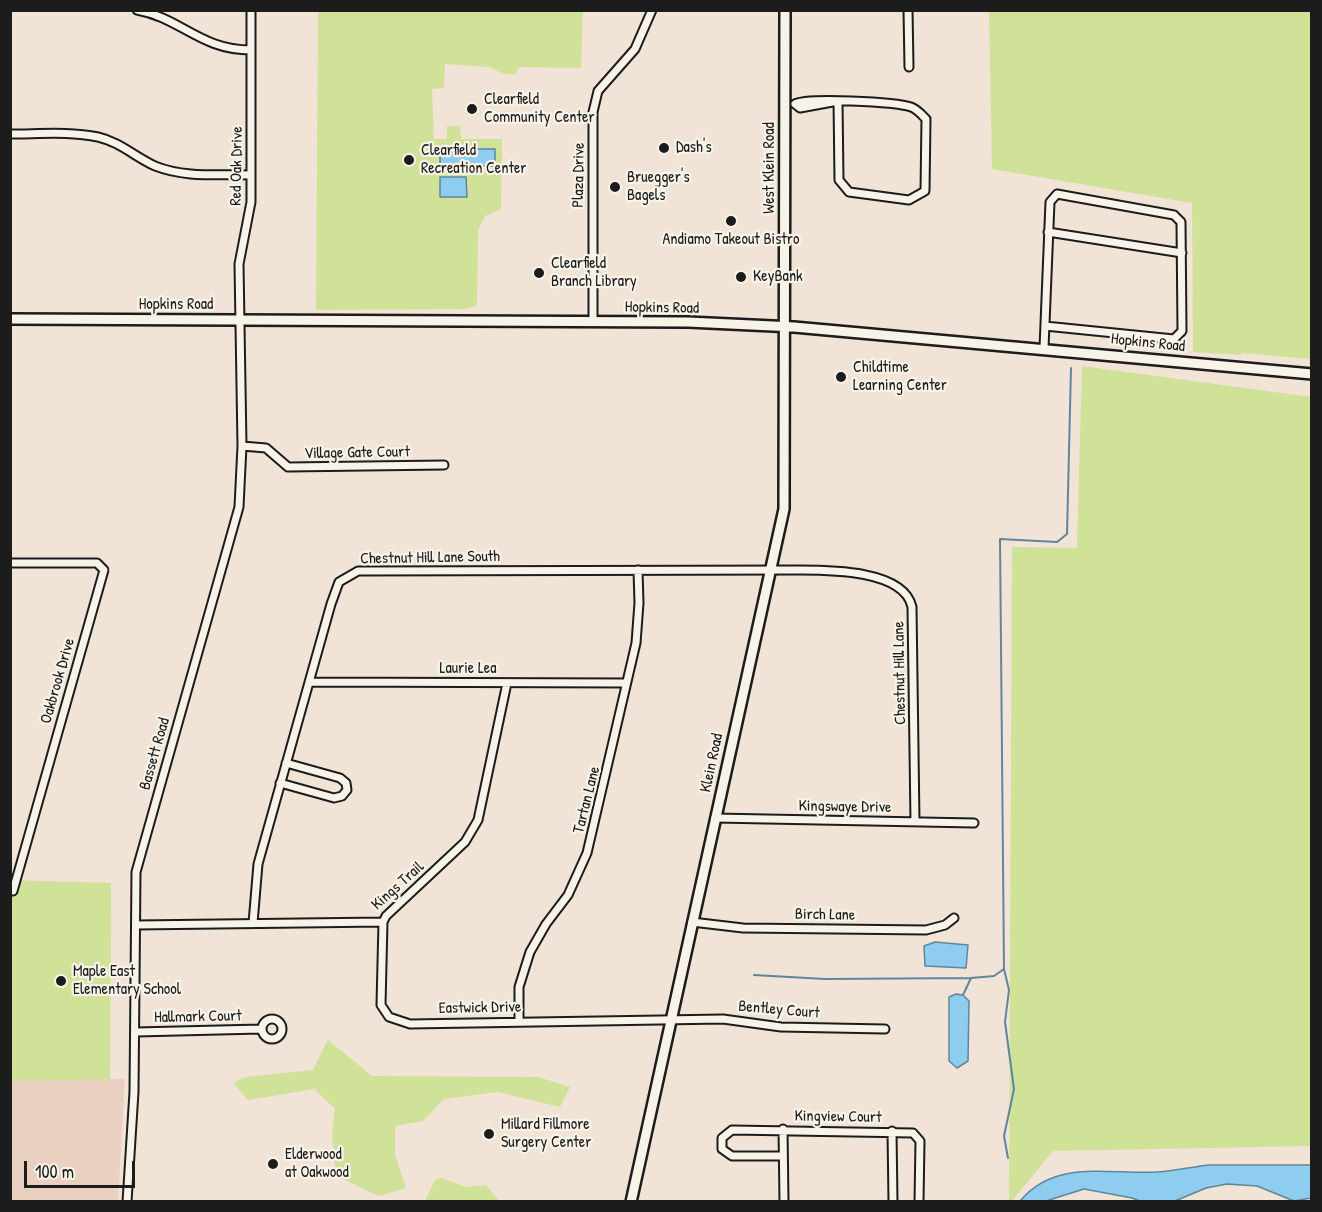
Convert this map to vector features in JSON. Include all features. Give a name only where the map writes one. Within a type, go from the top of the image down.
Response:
[{"type":"street","points":[[137,10],[165,20],[214,45],[232,50],[251,50]]},
{"type":"street","name":"Red Oak Drive","points":[[240,320],[239,264],[250,210],[251,10]]},
{"type":"street","name":"Plaza Drive","points":[[593,322],[593,112],[598,91],[635,49],[652,10]]},
{"type":"street","name":"West Klein Road","points":[[785,10],[791,104],[785,326]]},
{"type":"street","points":[[908,10],[909,67]]},
{"type":"street","points":[[791,104],[800,101],[831,99],[913,107],[926,119],[925,191],[909,200],[849,192],[839,180],[838,101]]},
{"type":"street","points":[[10,134],[96,136],[120,144],[147,161],[188,175],[251,175]]},
{"type":"street","points":[[1044,348],[1050,202],[1057,194],[1174,215],[1180,222],[1182,331],[1174,339],[1045,326]]},
{"type":"street","points":[[1048,232],[1182,253]]},
{"type":"street","name":"Hopkins Road","points":[[10,319],[593,322],[785,326],[1311,374]]},
{"type":"street","name":"Bassett Road","points":[[127,1202],[136,1032],[136,872],[239,507],[242,446],[240,320]]},
{"type":"street","name":"Klein Road","points":[[631,1202],[784,509],[785,326]]},
{"type":"street","name":"Village Gate Court","points":[[242,446],[266,448],[288,467],[444,465]]},
{"type":"street","name":"Oakbrook Drive","points":[[10,563],[97,563],[104,570],[13,891]]},
{"type":"street","name":"Tartan Lane","points":[[519,1021],[519,987],[530,952],[546,924],[568,895],[587,853],[638,624],[638,570]]},
{"type":"street","name":"Chestnut Hill Lane South","points":[[253,923],[258,864],[280,783],[336,587],[350,573],[358,571],[770,570]]},
{"type":"street","name":"Chestnut Hill Lane","points":[[770,570],[814,570],[859,574],[887,582],[908,596],[912,608],[915,822]]},
{"type":"street","name":"Laurie Lea","points":[[309,682],[626,683]]},
{"type":"street","name":"Kings Trail","points":[[136,925],[382,922],[459,848],[474,829],[481,809],[507,683]]},
{"type":"street","points":[[280,783],[334,798],[342,796],[347,790],[346,783],[340,778],[286,763]]},
{"type":"street","name":"Kingswaye Drive","points":[[715,818],[974,823]]},
{"type":"street","name":"Birch Lane","points":[[692,922],[743,928],[926,930],[945,926],[954,918]]},
{"type":"street","name":"Eastwick Drive","points":[[382,922],[381,1005],[389,1017],[410,1024],[671,1019]]},
{"type":"street","name":"Bentley Court","points":[[671,1019],[733,1020],[781,1027],[885,1029]]},
{"type":"street","name":"Hallmark Court","points":[[136,1032],[261,1029]]},
{"type":"street","points":[[783,1129],[783,1202]]},
{"type":"street","name":"Kingview Court","points":[[783,1156],[732,1156],[726,1154],[721,1144],[726,1133],[732,1130],[783,1129],[913,1133],[920,1141],[919,1202]]},
{"type":"street","name":"Kingview Court","points":[[892,1131],[893,1202]]},
{"type":"shaded area","points":[[11,880],[111,883],[110,1079],[125,1079],[118,1201],[11,1202]]},
{"type":"green space","name":"Clearfield Recreation Center","points":[[318,11],[583,11],[581,68],[520,67],[515,74],[504,74],[489,67],[445,64],[444,88],[432,89],[434,139],[447,139],[447,126],[460,126],[461,139],[502,139],[501,209],[485,216],[478,230],[477,305],[466,309],[316,310]]},
{"type":"green space","points":[[989,11],[1311,11],[1311,359],[1242,353],[1240,355],[1193,352],[1192,203],[992,169]]},
{"type":"green space","points":[[1082,366],[1311,397],[1311,1146],[1053,1151],[1012,1201],[1009,1201],[1012,547],[1077,548]]},
{"type":"green space","name":"Maple East Elementary School","points":[[11,881],[111,883],[110,1079],[11,1081]]},
{"type":"green space","points":[[328,1040],[372,1076],[538,1077],[570,1087],[560,1107],[498,1092],[444,1099],[423,1121],[395,1126],[395,1155],[406,1188],[379,1196],[336,1176],[332,1135],[335,1109],[314,1089],[248,1100],[233,1083],[246,1077],[313,1070]]},
{"type":"green space","points":[[442,1178],[465,1187],[486,1185],[499,1201],[425,1201],[435,1180]]},
{"type":"water","points":[[440,149],[495,149],[495,166],[440,166]]},
{"type":"water","points":[[440,177],[466,177],[467,197],[440,197]]},
{"type":"water","points":[[935,942],[968,945],[966,968],[925,966],[924,946]]},
{"type":"water","points":[[956,994],[963,995],[969,1001],[968,1061],[957,1068],[949,1061],[949,997]]},
{"type":"water","points":[[1208,1165],[1311,1165],[1311,1198],[1294,1201],[1257,1186],[1227,1184],[1206,1188],[1175,1201],[1140,1201],[1084,1189],[1046,1201],[1020,1201],[1034,1188],[1050,1179],[1067,1174],[1084,1171],[1158,1172]]},
{"type":"waterway","points":[[754,975],[825,979],[971,978],[994,976],[1004,969],[1000,539],[1057,542],[1067,534],[1071,368]]},
{"type":"waterway","points":[[1004,969],[1009,990],[1005,1022],[1014,1089],[1004,1136],[1008,1158]]},
{"type":"waterway","points":[[963,995],[971,978]]},
{"type":"place","name":"Clearfield Community Center","points":[[472,109]]},
{"type":"place","name":"Dash's","points":[[664,148]]},
{"type":"place","name":"Clearfield Recreation Center","points":[[409,160]]},
{"type":"place","name":"Bruegger's Bagels","points":[[615,187]]},
{"type":"place","name":"Andiamo Takeout Bistro","points":[[731,221]]},
{"type":"place","name":"Clearfield Branch Library","points":[[539,273]]},
{"type":"place","name":"KeyBank","points":[[741,277]]},
{"type":"place","name":"Childtime Learning Center","points":[[841,377]]},
{"type":"place","name":"Maple East Elementary School","points":[[61,981]]},
{"type":"place","name":"Millard Fillmore Surgery Center","points":[[489,1134]]},
{"type":"place","name":"Elderwood at Oakwood","points":[[273,1164]]}]
